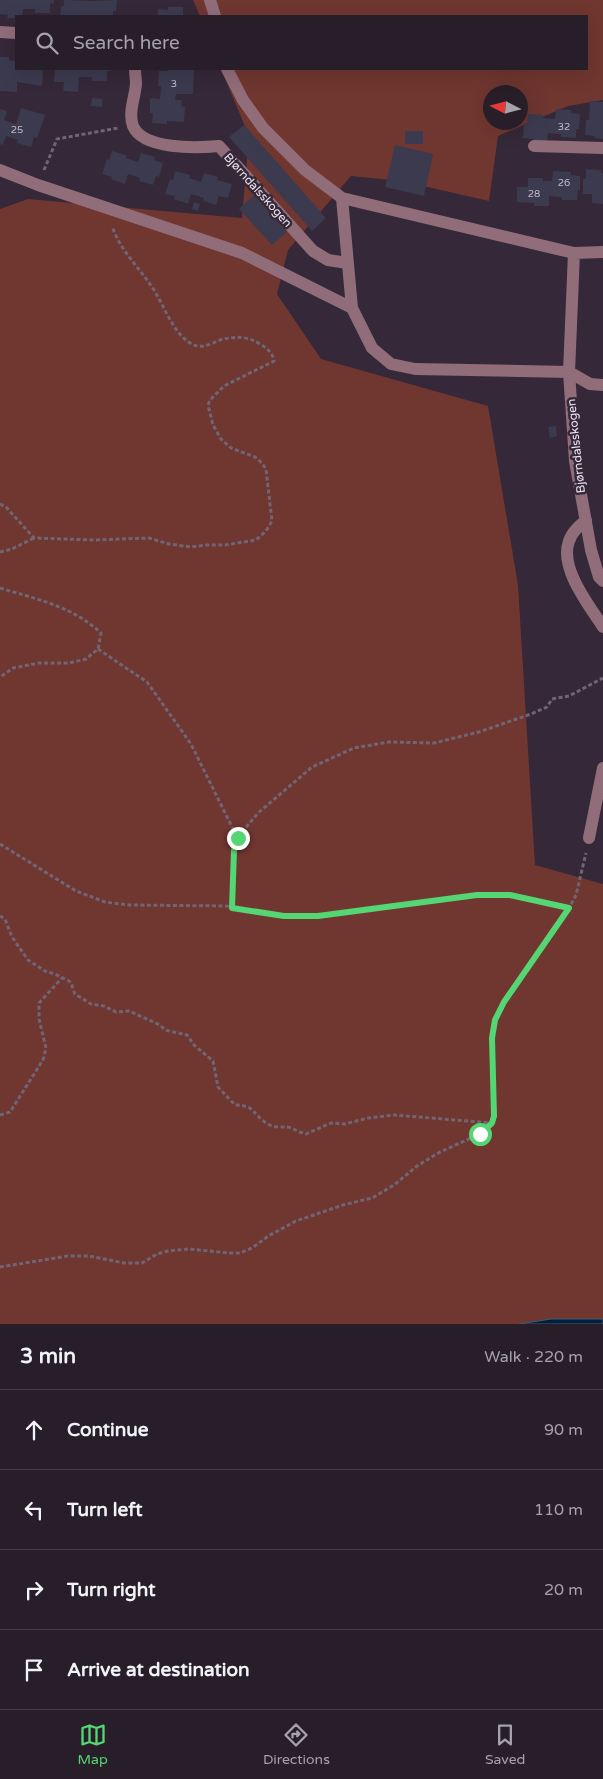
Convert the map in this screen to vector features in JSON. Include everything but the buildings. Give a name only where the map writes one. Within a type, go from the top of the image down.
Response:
[{"type":"street","points":[[210,0],[215,15]]},
{"type":"street","points":[[215,15],[218,0]]},
{"type":"street","points":[[0,32],[15,33]]},
{"type":"street","points":[[133,126],[135,70]]},
{"type":"street","points":[[227,70],[242,100],[263,128],[305,170],[342,198],[574,253],[603,252]]},
{"type":"street","name":"Bjørndalsskogen","points":[[133,126],[139,136],[165,145],[192,148],[219,146],[313,251],[328,260],[347,263]]},
{"type":"street","points":[[534,146],[603,148]]},
{"type":"street","points":[[0,170],[38,185],[242,253],[352,308]]},
{"type":"street","name":"Bjørndalsskogen","points":[[342,198],[352,308],[372,348],[391,364],[415,369],[569,372],[590,384],[603,385]]},
{"type":"street","name":"Bjørndalsskogen","points":[[574,253],[569,372],[576,460],[591,550],[599,577],[603,581]]},
{"type":"street","points":[[586,520],[575,529],[568,542],[567,551],[570,569],[576,584],[603,627]]},
{"type":"street","points":[[589,838],[603,768]]},
{"type":"path","points":[[38,185],[57,139],[133,126]]},
{"type":"path","points":[[0,552],[12,549],[34,538],[94,540],[149,538],[169,544],[192,547],[225,545],[256,540],[266,531],[272,521],[268,476],[262,463],[255,456],[231,448],[221,439],[213,425],[208,405],[210,400],[224,386],[274,361],[272,353],[264,346],[244,337],[220,340],[201,346],[194,345],[180,334],[169,320],[153,288],[126,254],[112,227],[114,210]]},
{"type":"path","points":[[0,504],[6,507],[34,538]]},
{"type":"path","points":[[0,588],[47,602],[78,615],[101,633],[98,649],[86,659],[69,663],[39,663],[13,668],[0,677]]},
{"type":"path","points":[[98,649],[147,682],[191,744],[238,838]]},
{"type":"path","points":[[232,908],[234,850],[238,838],[258,813],[312,767],[354,748],[388,742],[434,743],[479,732],[531,714],[547,707],[552,700],[569,696],[603,678]]},
{"type":"path","points":[[0,1267],[68,1256],[89,1256],[124,1263],[142,1263],[168,1251],[188,1249],[229,1253],[240,1252],[252,1248],[270,1235],[296,1221],[343,1205],[372,1198],[394,1185],[416,1166],[440,1152],[480,1134],[492,1123],[494,1116],[495,1087],[492,1038],[495,1020],[504,1002],[576,895],[589,838]]},
{"type":"path","points":[[0,844],[76,891],[105,902],[129,905],[232,908],[284,916],[318,916],[477,895],[510,895],[569,908]]},
{"type":"path","points":[[0,916],[5,919],[12,937],[28,960],[45,971],[72,983],[75,994],[91,1004],[104,1006],[116,1012],[130,1011],[160,1025],[165,1030],[187,1035],[194,1045],[213,1061],[221,1091],[235,1105],[242,1104],[248,1106],[270,1126],[287,1127],[306,1134],[331,1123],[345,1124],[368,1118],[394,1115],[492,1123]]},
{"type":"path","points":[[0,1115],[10,1112],[43,1060],[46,1048],[39,1019],[38,1002],[62,978]]},
{"type":"shaded area","points":[[193,0],[603,0],[603,100],[568,106],[528,123],[528,85],[483,85],[483,130],[512,130],[498,136],[489,201],[401,181],[351,176],[288,250],[277,294],[321,359],[488,406],[518,585],[535,865],[603,884],[603,1319],[551,1319],[519,1324],[0,1324],[0,209],[28,199],[242,218],[249,136],[221,70],[588,70],[588,15],[200,15]]},
{"type":"water","points":[[551,1319],[603,1319],[603,1324],[519,1324]]},
{"type":"route","points":[[238,838],[234,850],[232,908],[284,916],[318,916],[477,895],[510,895],[569,908],[504,1002],[495,1020],[492,1038],[495,1087],[494,1116],[492,1123],[480,1134]]}]
